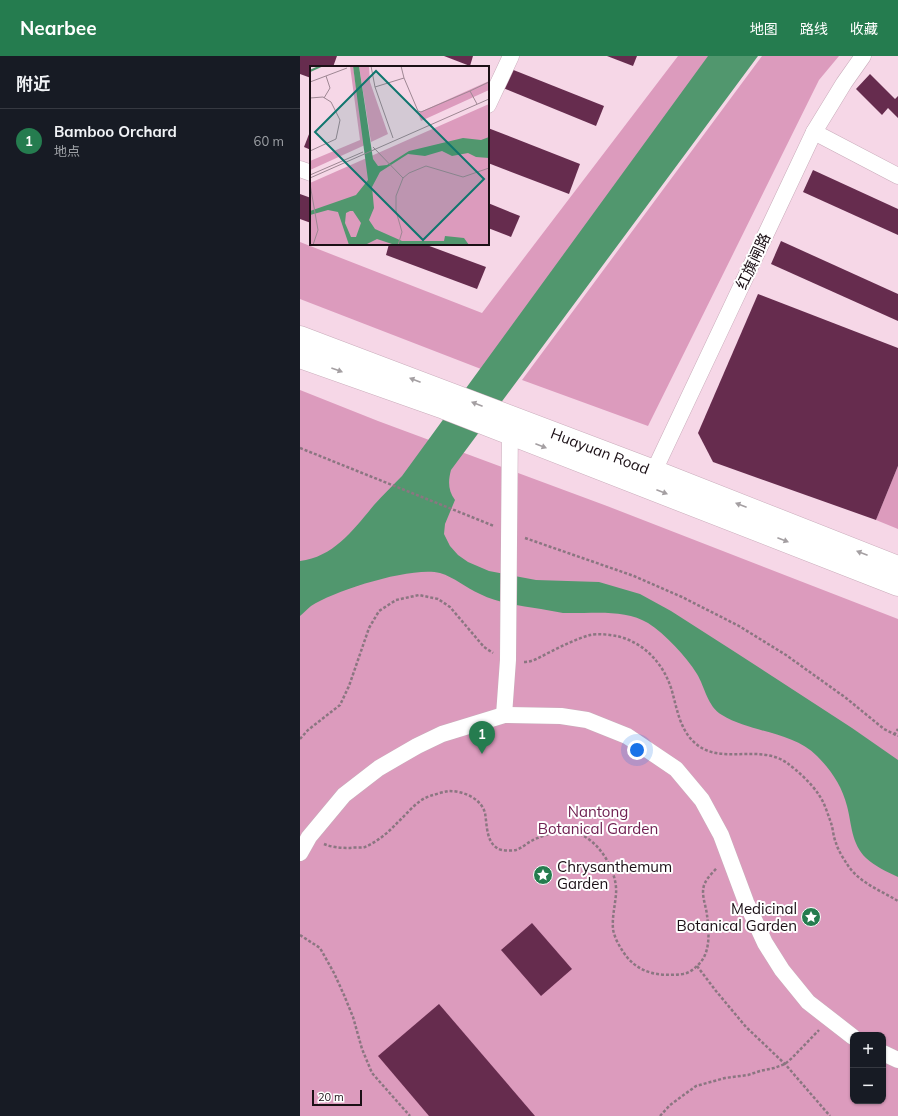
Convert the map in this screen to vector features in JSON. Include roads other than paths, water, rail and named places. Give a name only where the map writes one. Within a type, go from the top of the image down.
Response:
[{"type":"main road","name":"Huayuan Road","points":[[300,337],[647,486],[898,585]]},
{"type":"main road","name":"Huayuan Road","points":[[300,357],[448,401]]},
{"type":"main road","name":"Huayuan Road","points":[[503,423],[654,471],[898,567]]},
{"type":"street","points":[[489,103],[511,56]]},
{"type":"street","name":"红旗闸路","points":[[654,471],[814,132],[844,83],[863,56]]},
{"type":"street","points":[[814,132],[898,176]]},
{"type":"street","points":[[300,169],[310,173]]},
{"type":"street","points":[[503,423],[509,532],[508,660],[504,714]]},
{"type":"street","points":[[300,852],[309,836],[344,795],[379,768],[417,746],[442,734],[504,714],[561,716],[587,720],[627,736],[676,769],[702,800],[721,835],[746,902],[765,943],[782,970],[808,1002],[850,1036]]},
{"type":"street","points":[[886,1054],[898,1060]]},
{"type":"place","name":"Bamboo Orchard","points":[[482,754]]},
{"type":"place","name":"Chrysanthemum Garden","points":[[543,875]]},
{"type":"place","name":"Medicinal Botanical Garden","points":[[811,917]]},
{"type":"park label","name":"Nantong Botanical Garden","points":[[598,820]]}]
